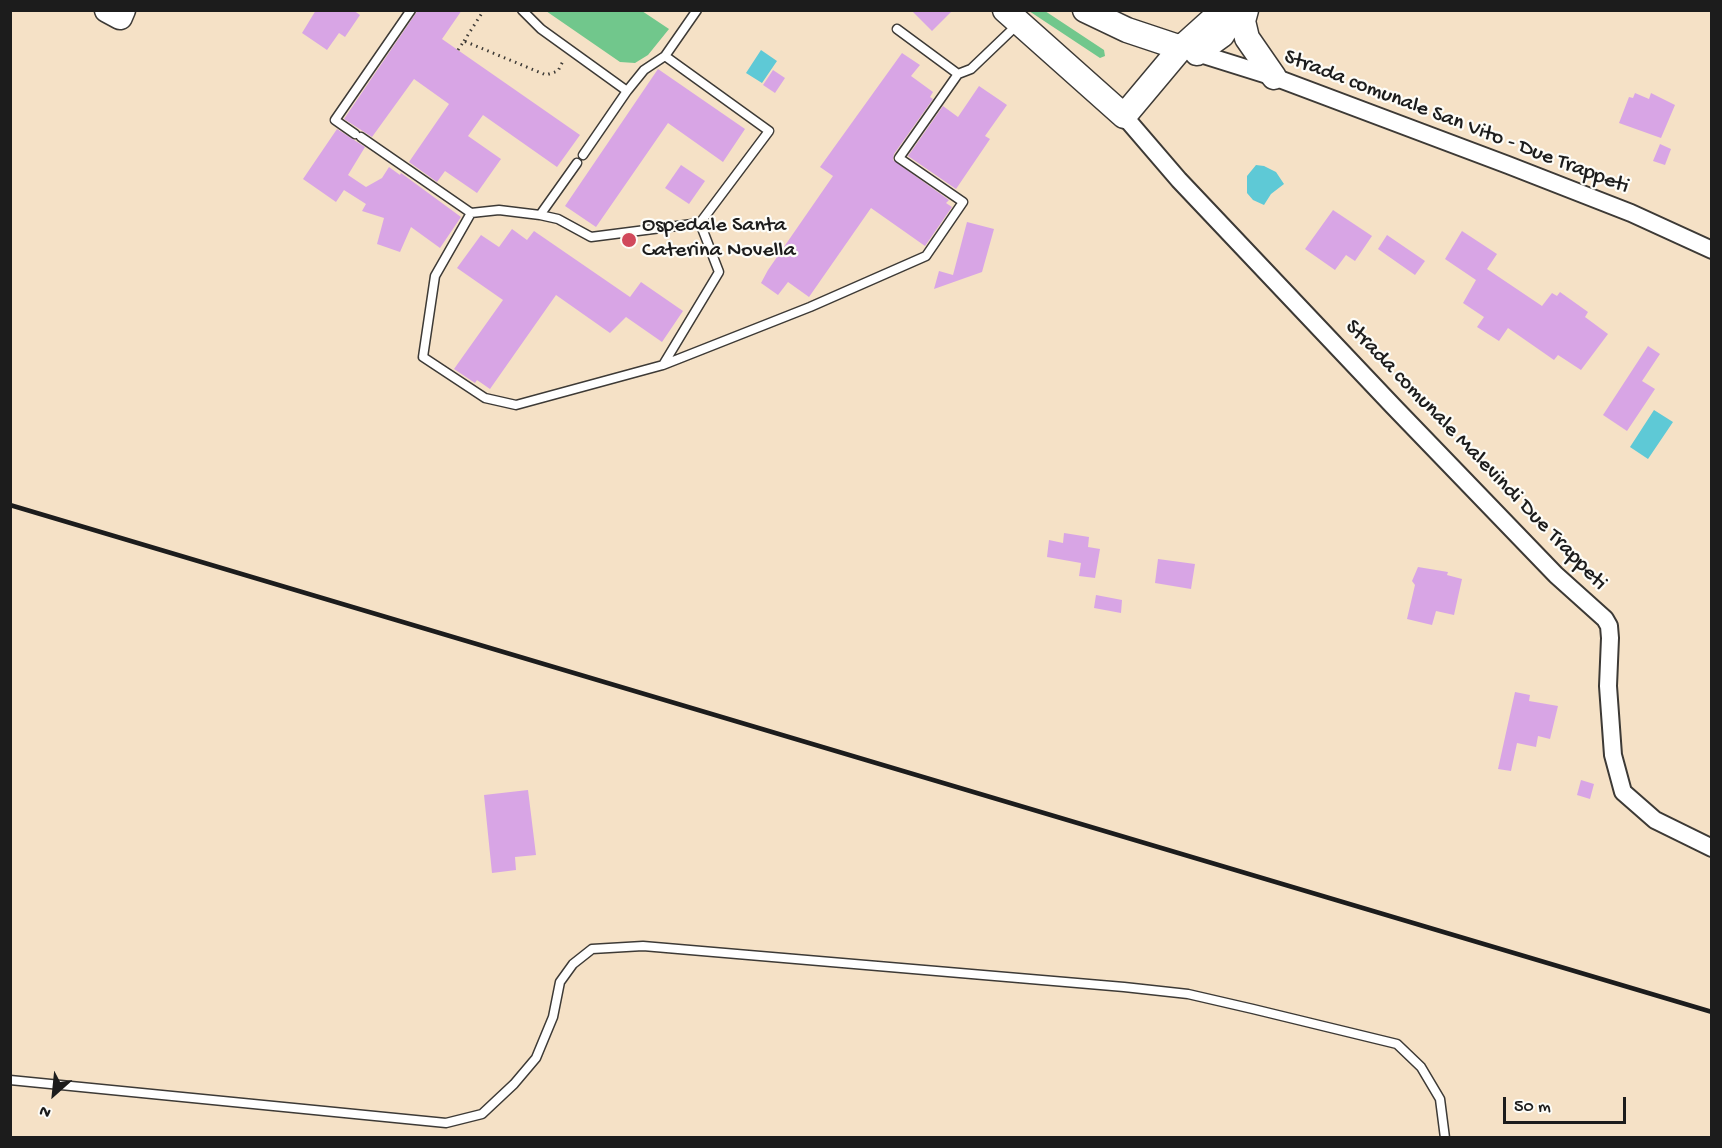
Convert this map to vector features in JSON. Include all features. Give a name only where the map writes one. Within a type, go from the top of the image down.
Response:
[{"type":"main road","points":[[1085,10],[1127,30],[1189,50],[1222,35],[1237,10]]},
{"type":"main road","points":[[1013,17],[1124,116],[1189,50],[1211,21],[1230,10]]},
{"type":"main road","points":[[1246,10],[1243,21],[1247,38],[1274,77]]},
{"type":"street","name":"Strada comunale San Vito - Due Trappeti","points":[[1189,50],[1274,77],[1631,213],[1712,250]]},
{"type":"street","name":"Strada comunale Malevindi Due Trappeti","points":[[1124,116],[1179,180],[1393,406],[1556,575],[1605,619],[1609,626],[1610,638],[1608,686],[1613,755],[1623,792],[1655,820],[1712,848]]},
{"type":"lane","points":[[411,10],[335,120],[471,213],[499,210],[540,215],[558,219],[591,237],[700,223],[769,131],[665,56]]},
{"type":"lane","points":[[522,10],[541,29],[627,91]]},
{"type":"lane","points":[[583,155],[627,91],[644,70],[665,56],[697,10]]},
{"type":"lane","points":[[471,213],[435,276],[423,357],[485,399],[516,405],[663,365],[810,307],[926,256],[963,202],[899,158],[958,74],[971,69],[1013,17]]},
{"type":"lane","points":[[897,29],[958,74]]},
{"type":"lane","points":[[540,215],[577,163]]},
{"type":"lane","points":[[663,365],[719,272],[700,223]]},
{"type":"lane","points":[[10,1080],[446,1124],[482,1114],[514,1084],[536,1058],[553,1017],[560,982],[573,964],[592,949],[643,946],[1124,987],[1188,994],[1252,1009],[1397,1044],[1421,1066],[1440,1099],[1445,1137]]},
{"type":"path","points":[[458,50],[482,13]]},
{"type":"path","points":[[464,41],[546,75],[558,72],[567,48]]},
{"type":"green space","points":[[546,11],[642,11],[669,29],[648,55],[635,63],[620,62]]},
{"type":"green space","points":[[1029,11],[1045,11],[1104,50],[1105,56],[1100,58]]},
{"type":"water","points":[[761,50],[777,61],[762,83],[746,73]]},
{"type":"water","points":[[1256,165],[1276,172],[1284,184],[1271,194],[1264,205],[1253,200],[1247,193],[1247,176]]},
{"type":"water","points":[[1654,410],[1673,422],[1648,459],[1630,447]]},
{"type":"building","points":[[316,10],[353,10],[360,15],[345,37],[339,33],[327,50],[302,33]]},
{"type":"building","points":[[418,10],[462,10],[442,39],[580,135],[557,167],[483,115],[468,136],[501,159],[477,193],[445,171],[437,182],[409,162],[449,104],[414,79],[372,137],[344,119]]},
{"type":"building","points":[[911,10],[953,10],[932,31]]},
{"type":"building","points":[[902,53],[920,65],[911,76],[933,92],[930,97],[933,99],[894,154],[893,160],[949,200],[946,203],[952,207],[925,246],[871,208],[809,297],[788,282],[778,295],[761,283],[833,176],[820,167]]},
{"type":"building","points":[[658,69],[745,129],[723,162],[668,123],[596,227],[565,206]]},
{"type":"building","points":[[773,70],[785,78],[775,93],[763,85]]},
{"type":"building","points":[[979,86],[1007,105],[985,136],[990,139],[956,189],[908,156],[943,106],[958,117]]},
{"type":"building","points":[[1635,93],[1649,99],[1651,93],[1675,105],[1661,138],[1619,123],[1629,97],[1633,98]]},
{"type":"building","points":[[337,129],[365,147],[348,175],[366,187],[382,178],[389,167],[400,175],[401,173],[461,217],[440,248],[411,227],[400,252],[377,244],[384,218],[362,211],[366,204],[344,190],[336,202],[303,179]]},
{"type":"building","points":[[1660,144],[1671,149],[1665,165],[1653,161]]},
{"type":"building","points":[[681,165],[705,181],[689,204],[665,188]]},
{"type":"building","points":[[1333,210],[1372,236],[1355,261],[1346,255],[1335,270],[1305,249]]},
{"type":"building","points":[[967,222],[994,229],[982,272],[934,289],[939,271],[953,275]]},
{"type":"building","points":[[512,229],[527,240],[534,231],[630,297],[641,282],[683,311],[662,342],[626,317],[610,333],[556,295],[490,389],[477,380],[475,383],[454,369],[503,300],[457,268],[481,235],[499,247]]},
{"type":"building","points":[[1462,231],[1497,254],[1487,269],[1542,306],[1552,293],[1557,296],[1560,292],[1588,312],[1585,317],[1608,334],[1581,370],[1558,355],[1554,360],[1508,328],[1499,341],[1477,327],[1484,317],[1463,303],[1476,280],[1445,259]]},
{"type":"building","points":[[1387,235],[1425,261],[1415,275],[1378,249]]},
{"type":"building","points":[[1648,346],[1660,354],[1642,381],[1655,389],[1627,431],[1603,415]]},
{"type":"building","points":[[1064,533],[1089,537],[1088,547],[1100,549],[1095,578],[1079,576],[1081,563],[1047,557],[1049,540],[1063,543]]},
{"type":"building","points":[[1158,559],[1195,564],[1191,589],[1155,583]]},
{"type":"building","points":[[1418,567],[1448,572],[1447,575],[1462,579],[1454,615],[1436,611],[1432,625],[1407,619],[1415,585],[1412,581]]},
{"type":"building","points":[[1096,595],[1122,600],[1121,613],[1094,608]]},
{"type":"building","points":[[1515,692],[1530,695],[1529,701],[1558,706],[1550,739],[1538,736],[1536,747],[1517,743],[1511,771],[1498,769]]},
{"type":"building","points":[[1581,780],[1594,784],[1590,799],[1577,795]]},
{"type":"building","points":[[528,790],[536,855],[515,857],[516,870],[492,873],[484,795]]},
{"type":"railway","points":[[10,505],[1712,1012]]},
{"type":"place","name":"Ospedale Santa Caterina Novella","points":[[629,240]]}]
